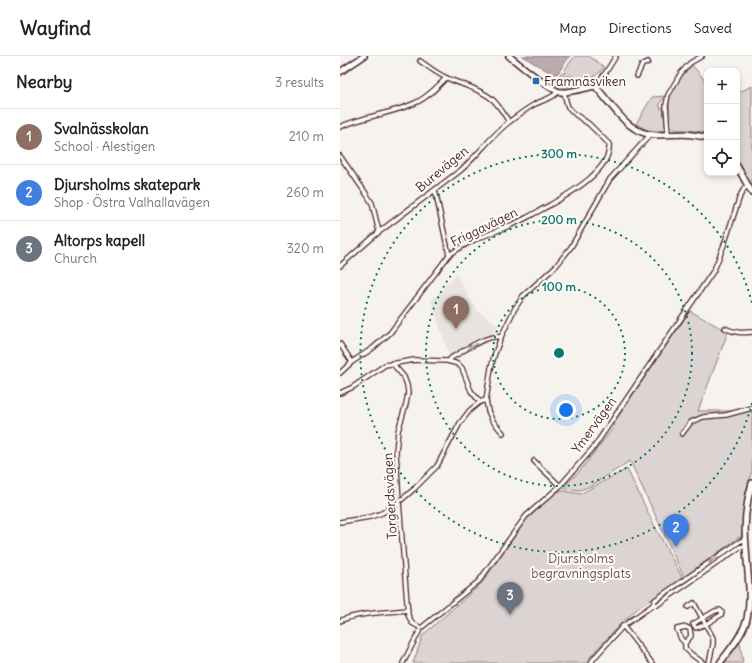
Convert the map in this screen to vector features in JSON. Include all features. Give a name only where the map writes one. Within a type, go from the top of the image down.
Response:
[{"type":"street","points":[[340,72],[364,56]]},
{"type":"street","points":[[509,56],[547,85],[561,92],[569,92],[594,86],[606,72],[616,56]]},
{"type":"street","points":[[668,134],[666,105],[668,95],[681,72],[690,63],[702,56]]},
{"type":"street","points":[[420,61],[446,78],[466,85],[491,98],[499,106],[509,122]]},
{"type":"street","points":[[637,76],[642,65],[648,62]]},
{"type":"street","points":[[340,127],[415,103],[432,91],[446,78]]},
{"type":"street","points":[[594,86],[628,124],[637,131],[650,135],[688,134],[704,137]]},
{"type":"street","name":"Burevägen","points":[[340,266],[379,232],[469,163],[480,149],[509,122],[533,105],[561,92]]},
{"type":"street","name":"Friggavägen","points":[[340,373],[390,333],[449,256],[460,247],[526,218],[568,194],[592,177],[605,160],[609,152],[609,144],[593,127],[576,115],[568,107],[561,92]]},
{"type":"street","points":[[503,433],[492,420],[488,411],[486,400],[491,368],[501,338],[514,310],[523,296],[556,266],[571,247],[610,179],[650,135]]},
{"type":"street","points":[[340,156],[372,203],[379,232]]},
{"type":"street","points":[[740,171],[752,193]]},
{"type":"street","name":"Ymervägen","points":[[403,663],[420,628],[479,581],[526,516],[560,486],[594,447],[714,270],[740,196],[744,189],[748,186]]},
{"type":"street","points":[[435,190],[449,256]]},
{"type":"street","points":[[724,328],[740,333],[752,332]]},
{"type":"street","points":[[449,361],[451,358],[479,342],[491,338],[501,338]]},
{"type":"street","points":[[340,344],[352,362]]},
{"type":"street","points":[[340,393],[353,387],[385,365],[414,360],[449,361],[459,365],[462,368],[471,391],[480,402]]},
{"type":"street","name":"Torgerdsvägen","points":[[392,363],[404,377],[408,393],[398,431],[396,451],[408,615],[412,623],[420,628]]},
{"type":"street","points":[[340,522],[370,517],[382,513],[399,502],[437,466],[460,423],[470,410],[480,402],[486,400]]},
{"type":"street","points":[[682,434],[691,422],[703,417],[726,415],[752,408]]},
{"type":"street","points":[[534,461],[560,486]]},
{"type":"street","points":[[720,663],[735,645],[750,620],[749,576],[745,539],[748,504],[752,483]]},
{"type":"street","points":[[653,605],[655,600],[745,539]]},
{"type":"street","points":[[591,663],[623,626],[653,605],[657,605],[740,547],[746,546]]},
{"type":"street","points":[[688,607],[694,603],[713,638],[709,663]]},
{"type":"street","points":[[340,621],[357,616],[408,610]]},
{"type":"street","points":[[720,610],[722,612],[721,615],[696,628],[693,624],[703,618],[715,611],[720,610]]},
{"type":"street","points":[[623,626],[652,663]]},
{"type":"street","points":[[685,643],[691,636],[690,629],[686,627],[676,629],[681,639],[685,643],[685,648],[703,663]]},
{"type":"shaded area","points":[[522,56],[570,56],[558,73],[554,74]]},
{"type":"shaded area","points":[[456,274],[477,310],[499,326],[489,337],[450,358],[431,301]]},
{"type":"green space","points":[[575,56],[589,56],[604,67],[598,74],[576,85],[564,87],[553,84],[556,80],[558,84],[562,85],[575,82],[573,76],[559,77],[561,73],[565,73],[565,69]]},
{"type":"green space","points":[[692,65],[704,79],[704,133],[678,130],[672,128],[669,122],[669,100],[685,72]]},
{"type":"green space","points":[[752,86],[752,184],[750,184],[740,166],[740,92]]},
{"type":"green space","points":[[665,96],[660,103],[660,108],[663,108],[665,130],[650,130],[636,124],[652,97]]},
{"type":"green space","points":[[690,311],[728,332],[698,411],[752,411],[752,471],[745,494],[742,535],[684,577],[630,461],[591,486],[580,490],[564,489],[568,482],[579,472],[614,427],[613,424]]},
{"type":"green space","name":"Djursholms begravningsplats","points":[[627,469],[654,525],[683,579],[641,606],[623,621],[586,663],[413,663],[423,635],[482,583],[526,520],[556,492],[564,491],[580,494]]},
{"type":"green space","points":[[740,643],[743,663],[724,663]]},
{"type":"place","name":"Framnäsviken","points":[[536,81]]},
{"type":"place","name":"Svalnässkolan","points":[[456,329]]},
{"type":"place","name":"Djursholms skatepark","points":[[676,547]]},
{"type":"place","name":"Altorps kapell","points":[[510,615]]}]
